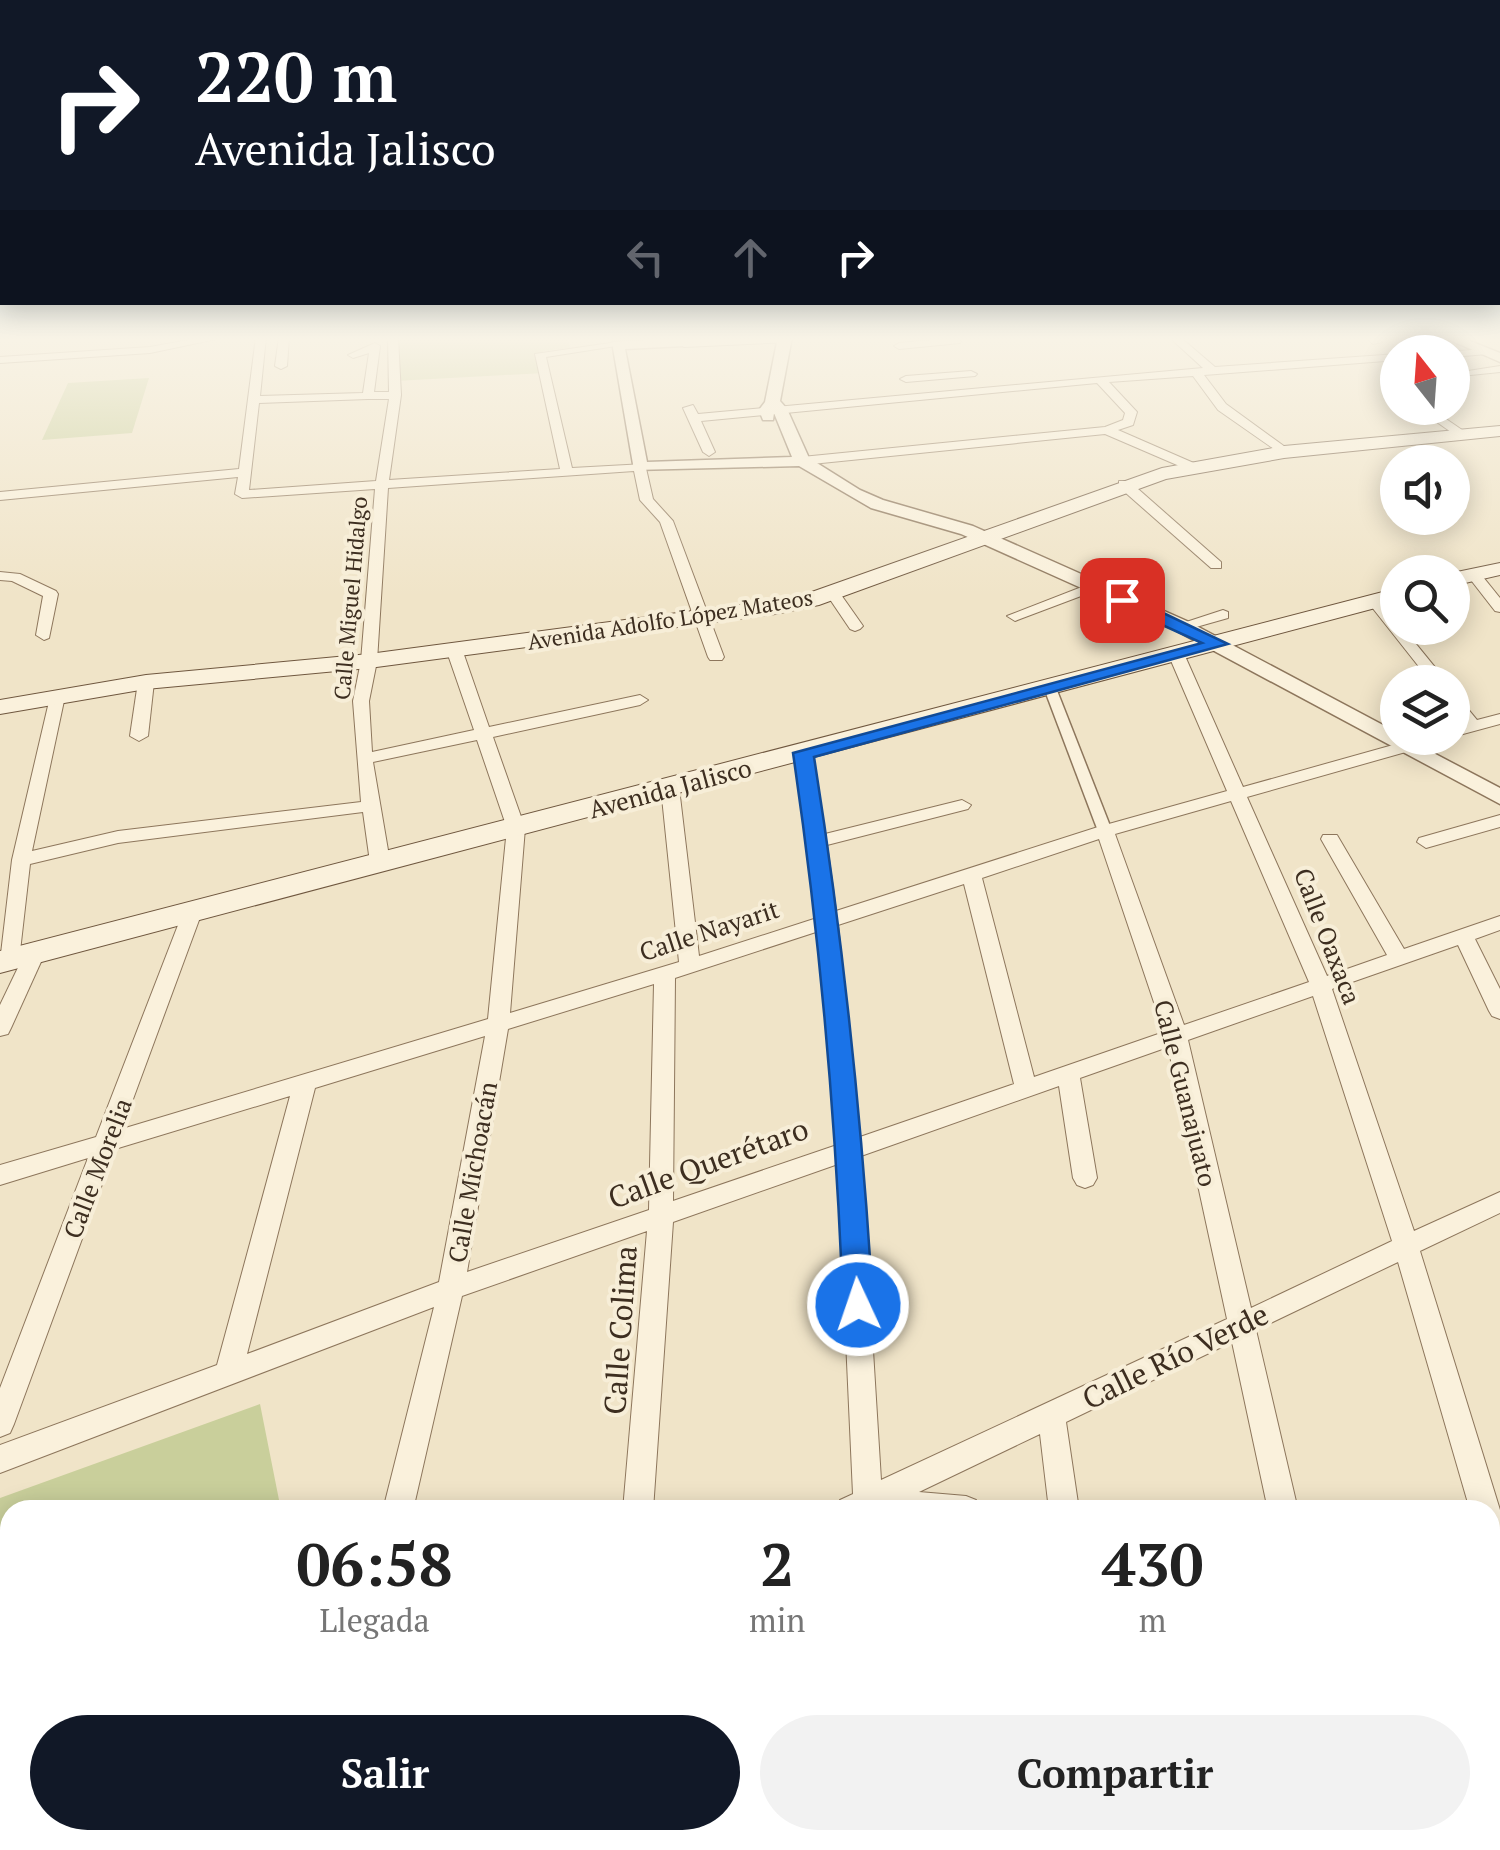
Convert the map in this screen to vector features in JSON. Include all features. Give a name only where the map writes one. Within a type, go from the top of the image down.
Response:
[{"type":"main road","name":"Avenida Adolfo López Mateos","points":[[0,706],[146,682],[369,660],[701,618],[832,592],[1124,484],[1191,466],[1284,452],[1500,431]]},
{"type":"main road","points":[[1470,576],[1500,569]]},
{"type":"main road","name":"Avenida Jalisco","points":[[15,958],[1380,600]]},
{"type":"street","points":[[248,423],[242,494],[640,468],[784,461],[812,466],[1108,430],[1126,423]]},
{"type":"street","name":"Calle Miguel Hidalgo","points":[[380,862],[364,759],[361,673],[369,660],[382,486],[391,423]]},
{"type":"street","points":[[557,423],[567,472]]},
{"type":"street","points":[[631,423],[647,500],[666,521],[716,657]]},
{"type":"street","points":[[696,423],[710,452]]},
{"type":"street","points":[[776,423],[784,461]]},
{"type":"street","points":[[784,423],[812,466],[877,504],[985,538],[1182,626],[1380,731]]},
{"type":"street","points":[[1245,423],[1284,452]]},
{"type":"street","points":[[1448,425],[1462,434]]},
{"type":"street","points":[[1108,430],[1191,466]]},
{"type":"street","points":[[2,500],[241,473]]},
{"type":"street","points":[[1124,484],[1216,565]]},
{"type":"street","points":[[0,576],[15,577],[51,594],[44,635]]},
{"type":"street","points":[[1470,584],[1500,608]]},
{"type":"street","points":[[1015,616],[1092,587]]},
{"type":"street","points":[[832,592],[855,626]]},
{"type":"street","points":[[1182,626],[1224,615]]},
{"type":"street","points":[[454,650],[480,735],[516,828]]},
{"type":"street","name":"Calle Oaxaca","points":[[1177,656],[1320,984],[1406,1244],[1482,1500]]},
{"type":"street","points":[[139,736],[146,682]]},
{"type":"street","name":"Calle Guanajuato","points":[[1050,688],[1106,831],[1176,1034],[1281,1500]]},
{"type":"street","points":[[0,1028],[15,958],[21,860],[57,696]]},
{"type":"street","points":[[364,759],[640,700]]},
{"type":"street","points":[[1470,727],[1500,719]]},
{"type":"street","points":[[1470,722],[1473,726]]},
{"type":"street","points":[[803,753],[829,919],[850,1147],[859,1500]]},
{"type":"street","name":"Calle Nayarit","points":[[0,1174],[665,974],[1106,831],[1380,754]]},
{"type":"street","points":[[1424,755],[1500,796]]},
{"type":"street","points":[[670,788],[690,966]]},
{"type":"street","points":[[819,841],[962,804]]},
{"type":"street","points":[[21,860],[118,838],[370,806]]},
{"type":"street","points":[[1426,842],[1500,822]]},
{"type":"street","name":"Calle Michoacán","points":[[400,1500],[451,1289],[498,1024],[516,828]]},
{"type":"street","points":[[1330,839],[1398,956]]},
{"type":"street","points":[[970,874],[1026,1088]]},
{"type":"street","name":"Calle Morelia","points":[[0,1424],[192,912]]},
{"type":"street","name":"Calle Querétaro","points":[[0,1459],[451,1289],[1500,923]]},
{"type":"street","points":[[1464,935],[1500,1011]]},
{"type":"street","name":"Calle Colima","points":[[639,1500],[661,1214],[665,974]]},
{"type":"street","points":[[1068,1074],[1085,1178]]},
{"type":"street","points":[[230,1371],[304,1082]]},
{"type":"street","name":"Calle Río Verde","points":[[872,1500],[1500,1202]]},
{"type":"street","points":[[1051,1415],[1063,1500]]},
{"type":"green space","points":[[50,423],[135,423],[132,433],[42,440]]},
{"type":"green space","points":[[260,1404],[279,1500],[0,1500]]},
{"type":"route","points":[[858,1305],[850,1147],[829,919],[803,753],[1219,644],[1122,600]]}]
